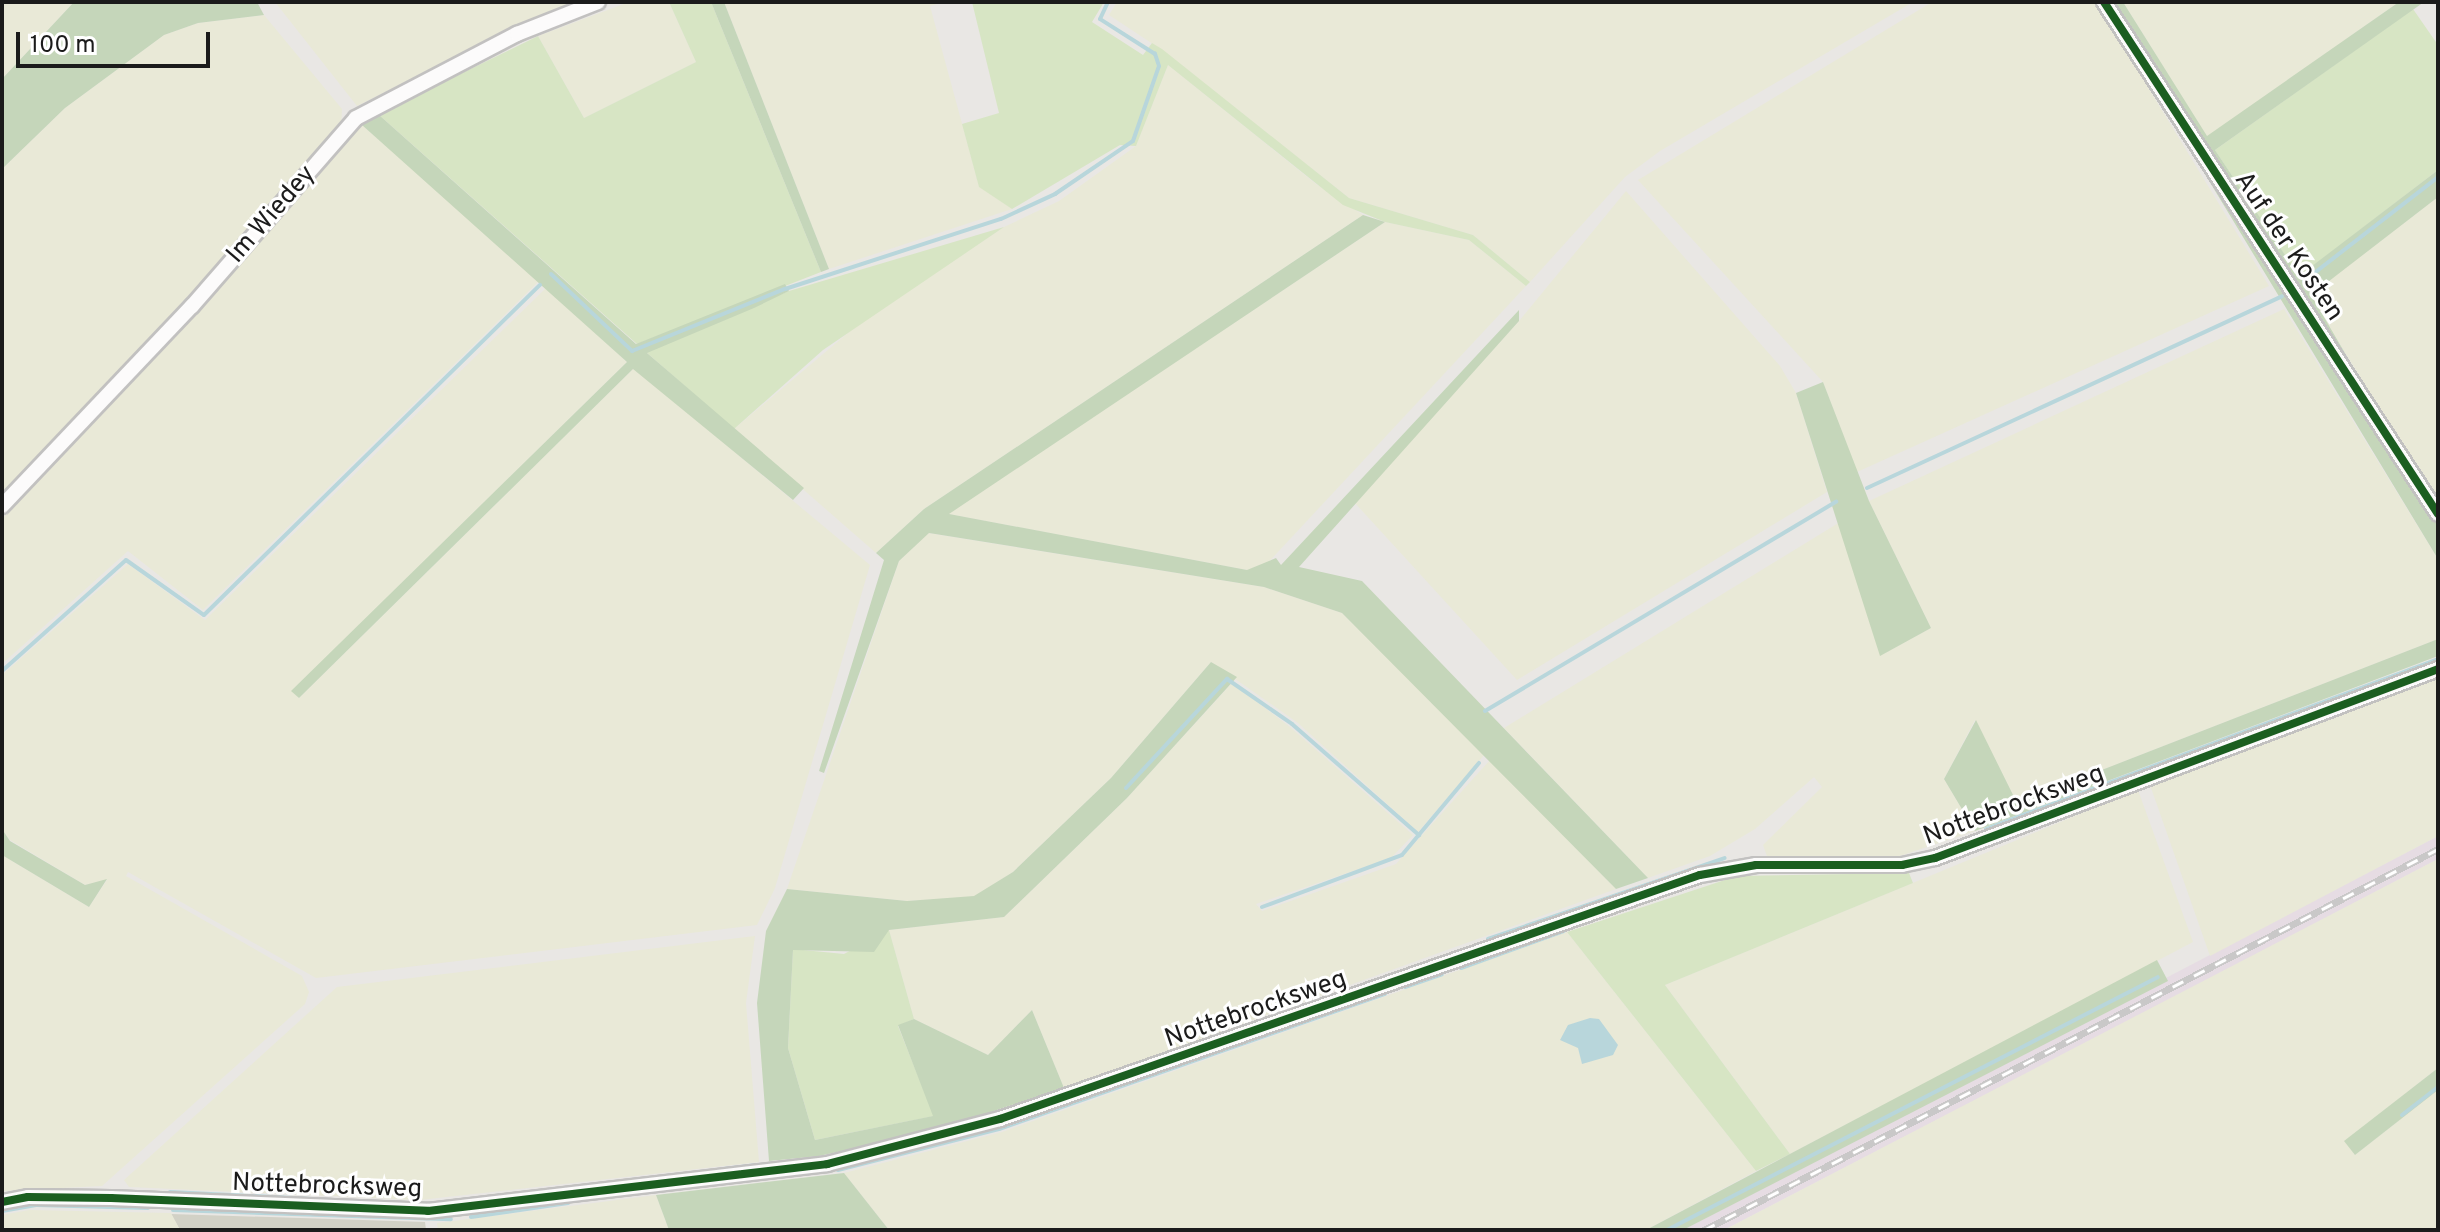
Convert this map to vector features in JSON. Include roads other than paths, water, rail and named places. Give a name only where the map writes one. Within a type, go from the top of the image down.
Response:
[{"type":"street","name":"Im Wiedey","points":[[2,506],[192,306],[356,118],[517,34],[598,2]]},
{"type":"street","name":"Auf der Kosten","points":[[2104,2],[2438,514]]},
{"type":"street","name":"Nottebrocksweg","points":[[2,1202],[28,1197],[111,1198],[428,1211],[827,1164],[1015,1114],[1700,875],[1756,865],[1902,865],[1935,858],[2438,669]]},
{"type":"water","points":[[1590,1018],[1599,1019],[1618,1045],[1613,1055],[1582,1064],[1578,1048],[1560,1040],[1568,1025]]},
{"type":"waterway","points":[[551,274],[632,351],[785,289],[1001,219],[1055,194],[1133,141],[1159,66],[1155,54],[1100,19],[1108,2]]},
{"type":"waterway","points":[[2304,281],[2438,177]]},
{"type":"waterway","points":[[2,671],[126,560],[204,615],[540,285]]},
{"type":"waterway","points":[[1867,488],[2282,296]]},
{"type":"waterway","points":[[1485,711],[1836,502]]},
{"type":"waterway","points":[[1986,829],[2438,659]]},
{"type":"waterway","points":[[1126,788],[1227,679],[1292,724],[1419,835]]},
{"type":"waterway","points":[[1262,907],[1402,855],[1479,763]]},
{"type":"waterway","points":[[1488,939],[1724,858]]},
{"type":"waterway","points":[[1461,968],[1564,931]]},
{"type":"waterway","points":[[1405,987],[1442,974]]},
{"type":"waterway","points":[[1667,1230],[2158,977]]},
{"type":"waterway","points":[[838,1170],[999,1129],[1385,994]]},
{"type":"waterway","points":[[2402,1115],[2438,1087]]},
{"type":"waterway","points":[[724,1169],[757,1165]]},
{"type":"waterway","points":[[170,1192],[393,1203]]},
{"type":"waterway","points":[[418,1204],[441,1203]]},
{"type":"waterway","points":[[471,1217],[568,1203]]},
{"type":"waterway","points":[[2,1211],[37,1205],[148,1208]]},
{"type":"waterway","points":[[173,1210],[451,1219]]},
{"type":"railway","points":[[1704,1230],[2438,849]]}]
